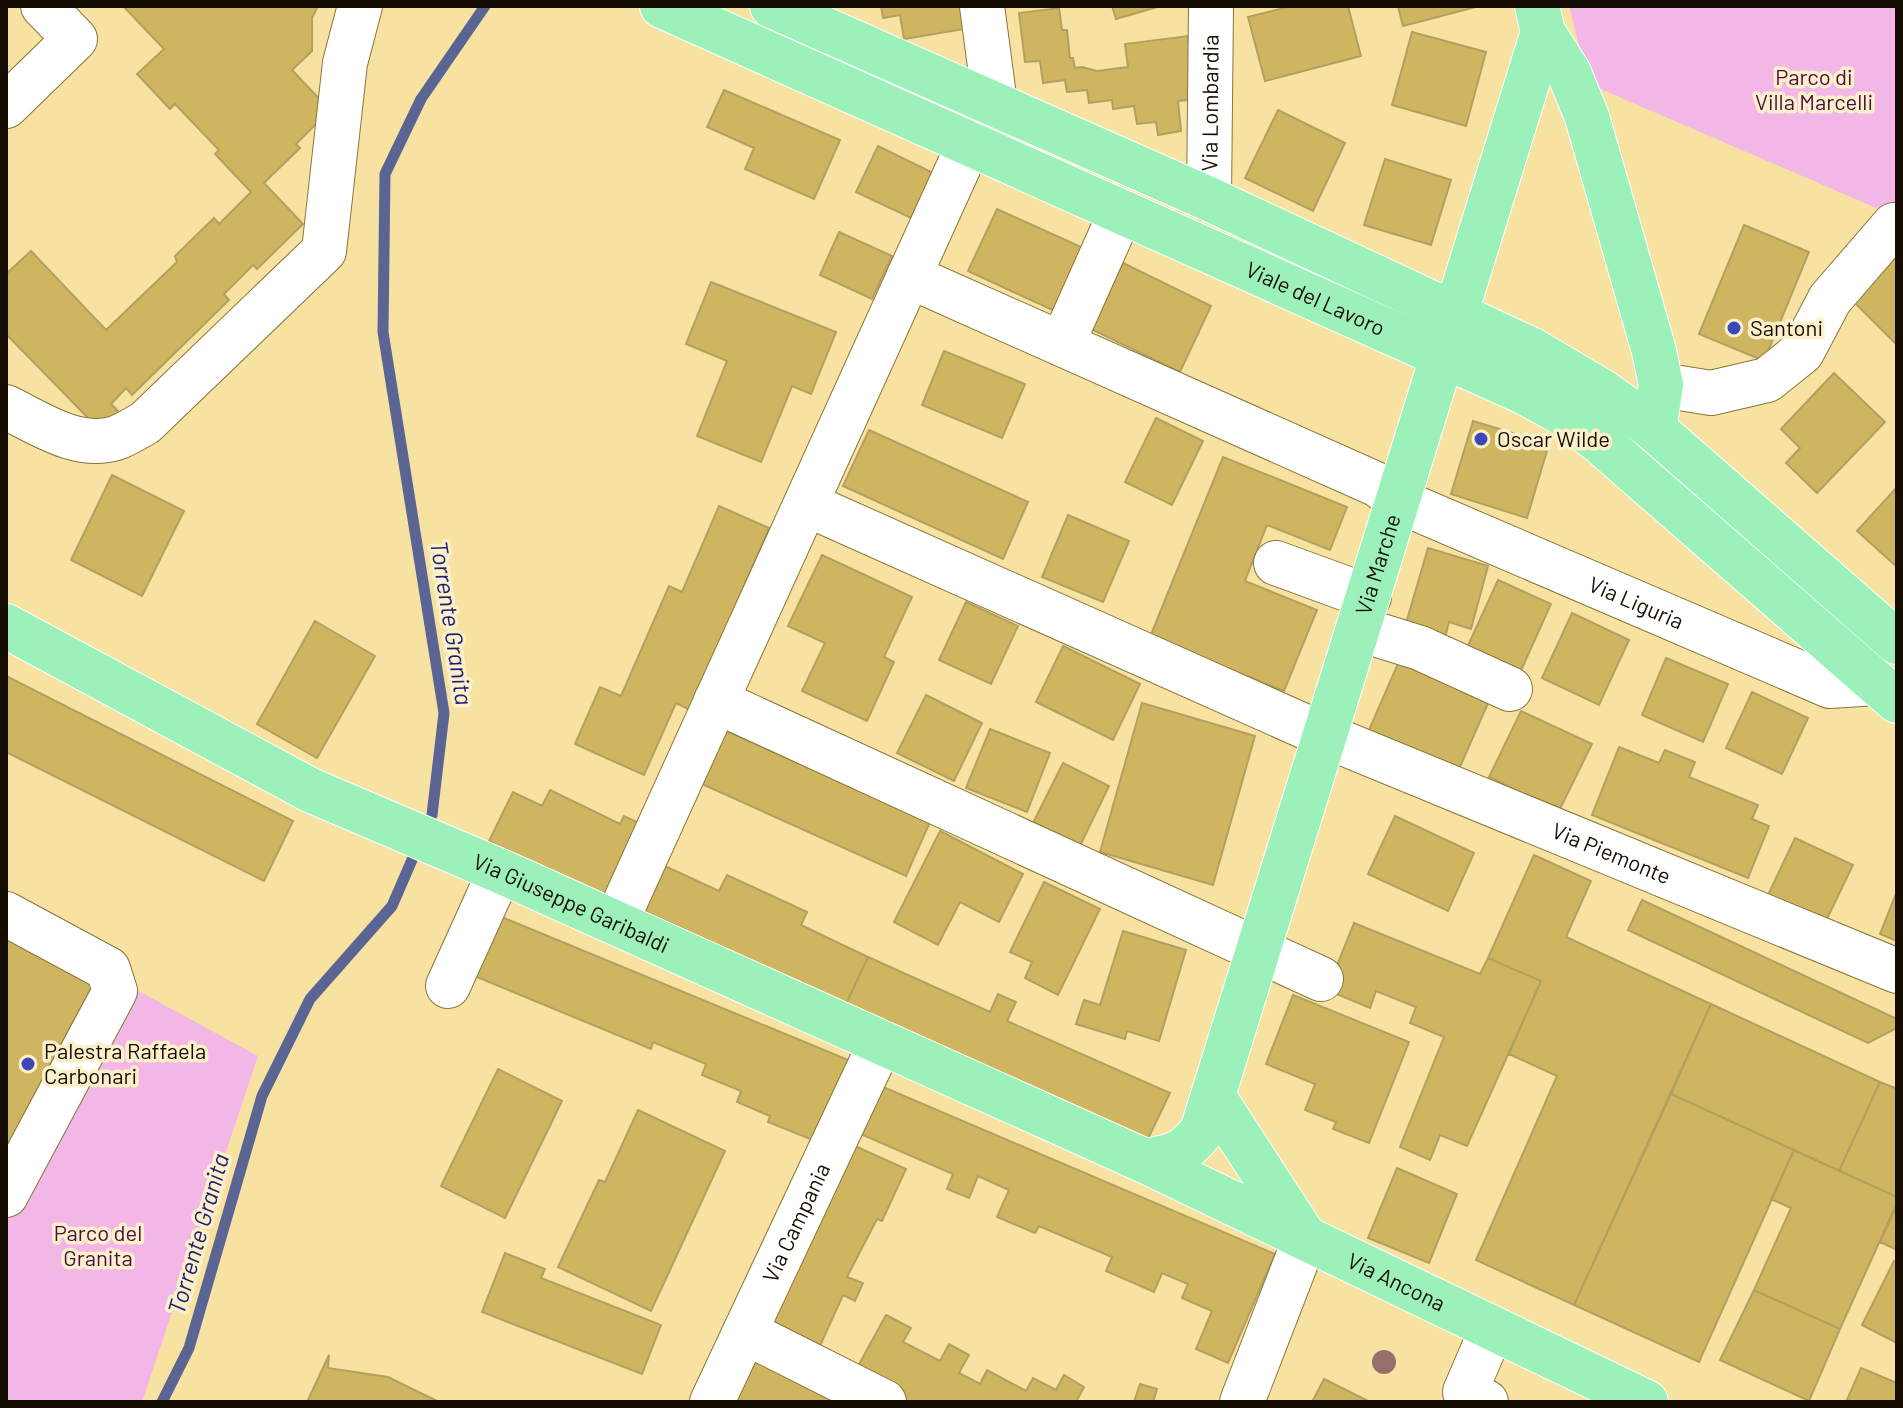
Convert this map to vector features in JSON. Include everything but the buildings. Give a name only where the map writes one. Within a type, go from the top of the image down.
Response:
[{"type":"main road","name":"Viale del Lavoro","points":[[772,6],[1209,199],[1556,364],[1603,392],[1654,429],[1897,642]]},
{"type":"main road","name":"Viale del Lavoro","points":[[666,8],[1526,393],[1562,413],[1599,441],[1886,692]]},
{"type":"main road","name":"Via Marche","points":[[1145,1161],[1175,1156],[1189,1147],[1202,1131],[1457,316],[1540,19]]},
{"type":"main road","name":"Via Marche","points":[[1540,19],[1569,73],[1587,117],[1654,351],[1661,385],[1654,429]]},
{"type":"main road","name":"Via Giuseppe Garibaldi","points":[[6,626],[310,790],[486,864],[1145,1161]]},
{"type":"main road","points":[[1213,1096],[1305,1239]]},
{"type":"main road","name":"Via Ancona","points":[[1145,1161],[1646,1402]]},
{"type":"street","points":[[6,106],[75,39],[43,6]]},
{"type":"street","points":[[6,407],[62,435],[87,441],[116,438],[145,423],[324,251],[345,63],[360,6]]},
{"type":"street","points":[[982,6],[995,104]]},
{"type":"street","name":"Via Lombardia","points":[[1209,199],[1211,6]]},
{"type":"street","points":[[616,922],[969,144]]},
{"type":"street","points":[[1062,344],[1121,212]]},
{"type":"street","points":[[1661,385],[1711,393],[1767,380],[1802,352],[1830,299],[1894,225]]},
{"type":"street","name":"Via Liguria","points":[[909,276],[1378,485],[1399,501],[1830,686],[1886,692]]},
{"type":"street","name":"Via Piemonte","points":[[806,504],[1326,736],[1897,971]]},
{"type":"street","points":[[1276,563],[1420,648],[1510,689]]},
{"type":"street","points":[[716,701],[1321,979]]},
{"type":"street","points":[[448,986],[486,864]]},
{"type":"street","points":[[6,914],[108,969],[115,991],[6,1195]]},
{"type":"street","name":"Via Campania","points":[[712,1402],[881,1042]]},
{"type":"street","points":[[1242,1402],[1305,1239]]},
{"type":"street","points":[[1486,1402],[1465,1392],[1492,1329]]},
{"type":"street","points":[[745,1332],[884,1402]]},
{"type":"green space","name":"Parco di Villa Marcelli","points":[[1569,6],[1897,6],[1897,217],[1589,84]]},
{"type":"green space","name":"Parco del Granita","points":[[133,988],[258,1056],[142,1402],[6,1402],[6,1220]]},
{"type":"waterway","name":"Torrente Granita","points":[[425,830],[432,815],[444,713],[383,332],[385,174],[421,99],[485,6]]},
{"type":"waterway","name":"Torrente Granita","points":[[162,1402],[189,1348],[262,1096],[310,999],[392,906],[418,846]]},
{"type":"place","name":"Santoni","points":[[1734,328]]},
{"type":"place","name":"Oscar Wilde","points":[[1481,439]]},
{"type":"place","name":"Palestra Raffaela Carbonari","points":[[28,1064]]}]
